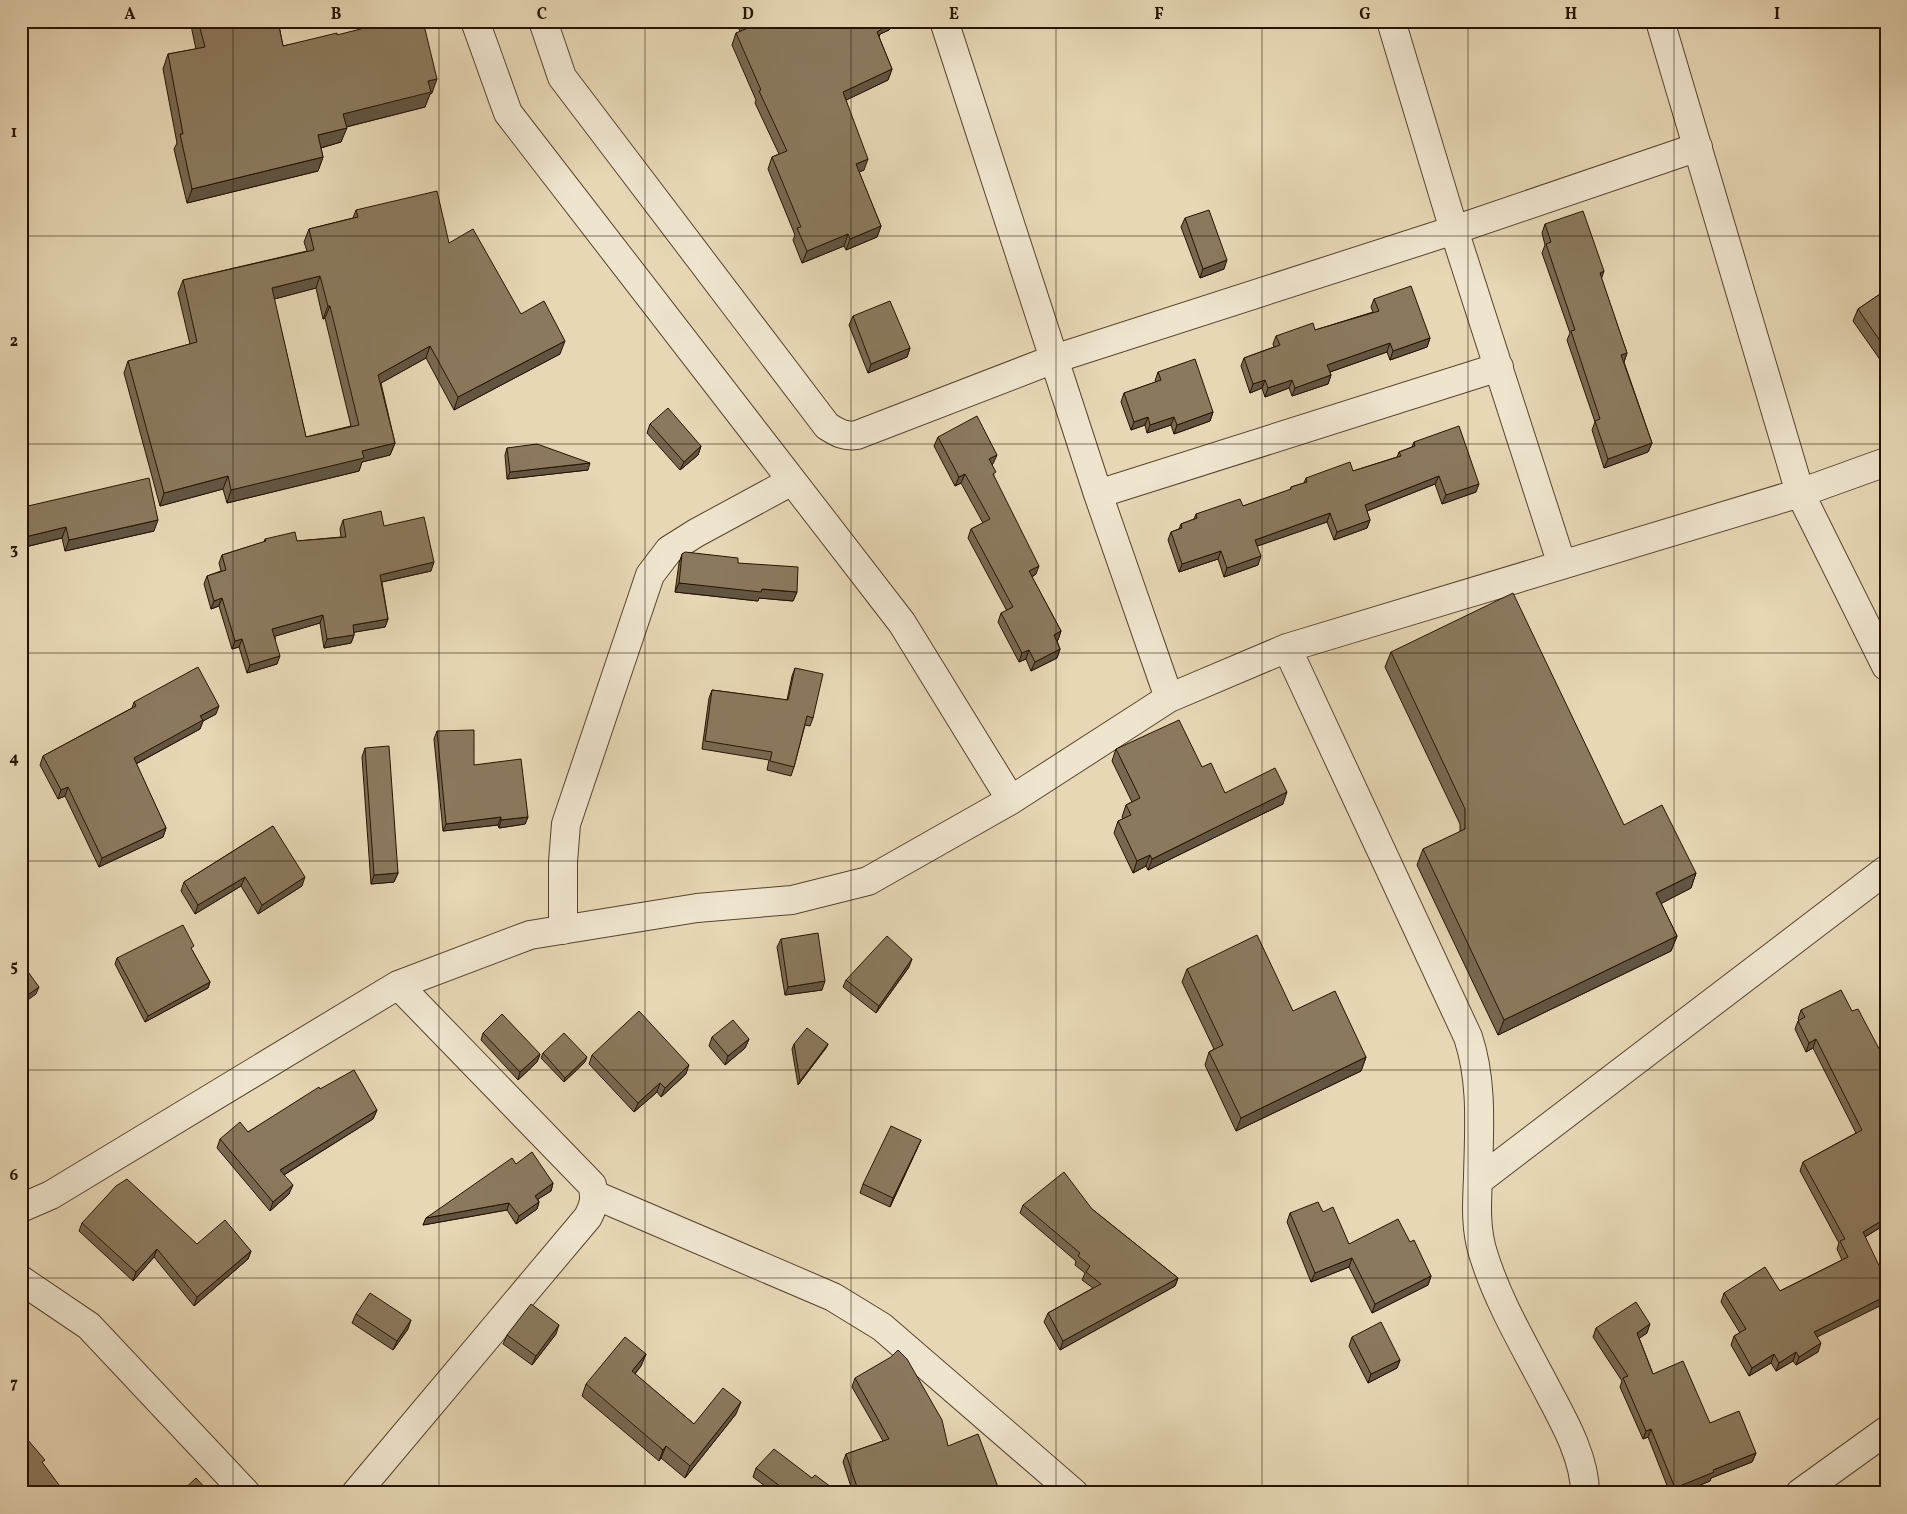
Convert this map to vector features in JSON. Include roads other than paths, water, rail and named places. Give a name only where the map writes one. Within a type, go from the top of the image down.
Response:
[{"type":"street","points":[[475,21],[508,113],[902,623],[1011,800]]},
{"type":"street","points":[[543,21],[562,78],[821,418],[833,430],[848,436],[857,435],[1054,359],[1454,230],[1698,147]]},
{"type":"street","points":[[944,21],[1098,494],[1169,698]]},
{"type":"street","points":[[1391,21],[1454,230],[1562,565]]},
{"type":"street","points":[[1660,21],[1800,493],[1886,666]]},
{"type":"street","points":[[1098,494],[1499,366]]},
{"type":"street","points":[[21,1208],[51,1195],[398,985],[530,935],[697,908],[792,900],[868,881],[1011,800],[1169,698],[1286,648],[1800,493],[1886,462]]},
{"type":"street","points":[[563,930],[566,824],[650,575],[669,550],[696,532],[792,481]]},
{"type":"street","points":[[1286,648],[1468,1037],[1475,1057],[1480,1121],[1477,1213],[1482,1250],[1492,1282],[1576,1449],[1585,1493]]},
{"type":"street","points":[[1478,1181],[1886,870]]},
{"type":"street","points":[[356,1493],[588,1217],[594,1204],[595,1195],[592,1184],[398,985]]},
{"type":"street","points":[[595,1195],[833,1297],[874,1322],[1074,1493]]},
{"type":"street","points":[[21,1280],[89,1326],[246,1493]]},
{"type":"street","points":[[1800,1493],[1886,1431]]}]
